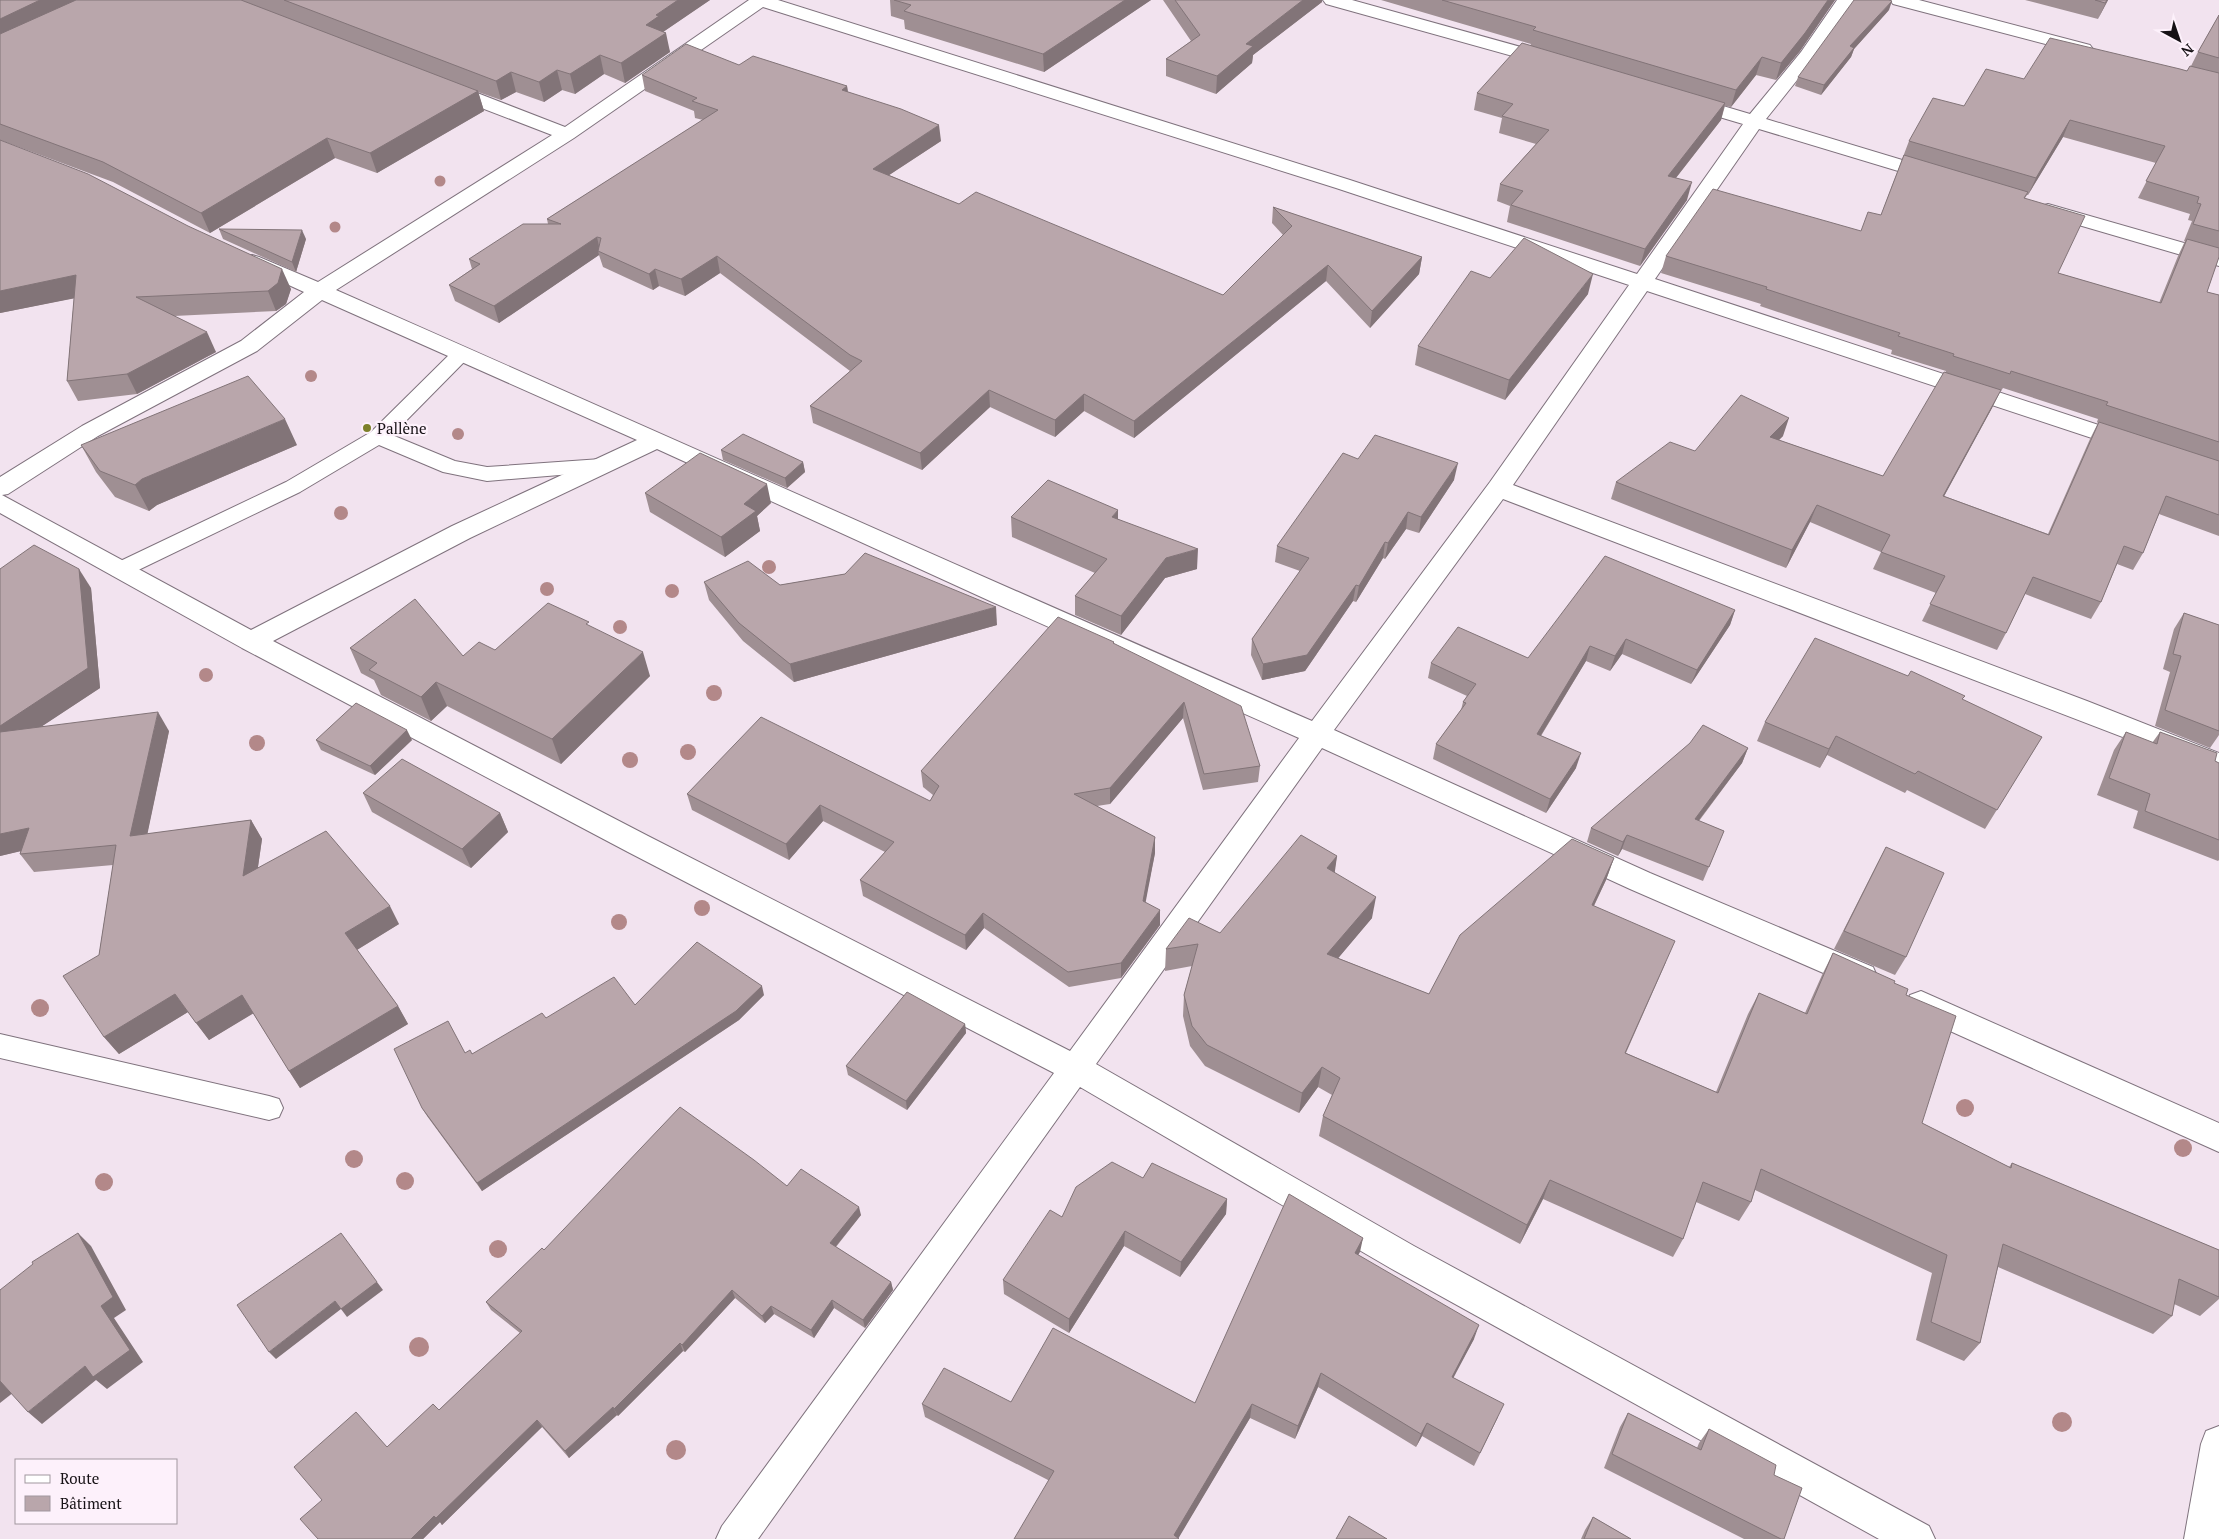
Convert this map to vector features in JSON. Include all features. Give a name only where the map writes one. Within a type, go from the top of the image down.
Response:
[{"type":"street","points":[[0,488],[90,430],[249,346],[318,292],[567,134],[760,0],[1343,184],[2153,451]]},
{"type":"street","points":[[1332,0],[1566,66]]},
{"type":"street","points":[[738,1538],[1317,734],[1498,488],[1755,121],[1807,56],[1846,0]]},
{"type":"street","points":[[1899,0],[2101,53]]},
{"type":"street","points":[[427,80],[567,134]]},
{"type":"street","points":[[1670,96],[1949,180]]},
{"type":"street","points":[[2033,205],[2219,260]]},
{"type":"street","points":[[232,252],[318,292],[657,440],[999,595],[1317,734],[1622,873],[1893,991],[2219,1138]]},
{"type":"street","points":[[252,641],[461,532],[657,440]]},
{"type":"street","points":[[1498,488],[2219,764]]},
{"type":"street","points":[[0,503],[252,641],[638,844],[1076,1069],[1410,1262],[1916,1539]]},
{"type":"street","points":[[2203,1539],[2219,1444]]},
{"type":"lane","points":[[120,570],[293,487],[378,437],[461,354]]},
{"type":"lane","points":[[378,437],[450,467],[487,474],[601,466]]},
{"type":"lane","points":[[0,1046],[269,1108]]},
{"type":"building","points":[[0,0],[40,0],[0,19]]},
{"type":"building","points":[[76,0],[241,0],[478,91],[370,153],[327,138],[201,213],[103,162],[0,124],[0,34]]},
{"type":"building","points":[[284,0],[678,0],[656,15],[659,16],[646,25],[666,33],[621,63],[600,55],[570,74],[557,70],[539,82],[511,72],[496,81]]},
{"type":"building","points":[[894,0],[1125,0],[1043,54],[904,11],[911,5]]},
{"type":"building","points":[[1175,0],[1303,0],[1246,44],[1253,46],[1217,76],[1166,59],[1200,35]]},
{"type":"building","points":[[1442,0],[1828,0],[1781,63],[1762,57],[1736,90],[1533,30],[1536,27]]},
{"type":"building","points":[[1854,0],[1892,1],[1850,46],[1854,48],[1824,85],[1798,77]]},
{"type":"building","points":[[2095,0],[2107,0],[2105,3]]},
{"type":"building","points":[[2219,15],[2219,58],[2198,52]]},
{"type":"building","points":[[2050,38],[2187,71],[2190,66],[2219,73],[2219,231],[2193,224],[2201,204],[2197,203],[2199,197],[2146,181],[2165,146],[2070,120],[2036,178],[1909,141],[1933,98],[1964,106],[1986,69],[2024,79]]},
{"type":"building","points":[[1522,43],[1725,103],[1668,176],[1692,182],[1645,249],[1511,205],[1523,191],[1500,184],[1549,130],[1502,116],[1513,104],[1477,93]]},
{"type":"building","points":[[686,44],[739,65],[753,56],[847,86],[842,90],[901,109],[939,125],[873,169],[959,204],[976,192],[1223,295],[1292,226],[1273,207],[1422,257],[1372,311],[1328,265],[1134,421],[1084,394],[1055,420],[989,390],[920,453],[810,406],[862,361],[850,355],[717,256],[681,279],[655,269],[649,274],[598,251],[601,238],[597,237],[494,306],[449,285],[480,264],[469,259],[523,224],[561,224],[547,219],[718,110],[692,101],[697,98],[642,75]]},
{"type":"building","points":[[0,140],[88,174],[188,226],[282,269],[278,283],[268,291],[136,297],[207,332],[127,374],[67,381],[76,275],[0,291]]},
{"type":"building","points":[[1904,155],[2028,192],[2024,198],[2085,216],[2058,273],[2161,303],[2187,239],[2219,248],[2219,257],[2207,292],[2219,295],[2219,442],[2106,405],[2108,402],[2011,371],[2010,374],[1953,356],[1954,354],[1898,336],[1900,333],[1766,289],[1767,287],[1666,256],[1713,189],[1861,231],[1868,212],[1881,215]]},
{"type":"building","points":[[219,229],[302,230],[292,262]]},
{"type":"building","points":[[1524,238],[1593,274],[1509,380],[1418,346],[1471,271],[1490,278]]},
{"type":"building","points":[[1944,372],[2001,390],[1943,496],[2049,535],[2099,422],[2219,461],[2219,515],[2166,496],[2143,553],[2124,546],[2101,602],[2033,577],[2006,633],[1930,604],[1945,576],[1881,552],[1890,535],[1817,505],[1792,550],[1616,482],[1670,442],[1695,451],[1741,395],[1789,418],[1770,437],[1883,476]]},
{"type":"building","points":[[248,376],[285,419],[142,479],[135,485],[100,471],[81,445]]},
{"type":"building","points":[[743,434],[803,462],[785,478],[721,450]]},
{"type":"building","points":[[1375,435],[1458,463],[1421,517],[1408,512],[1388,543],[1385,542],[1359,586],[1356,585],[1307,655],[1263,664],[1252,639],[1309,558],[1277,546],[1343,453],[1358,459]]},
{"type":"building","points":[[700,453],[767,484],[744,504],[756,511],[721,537],[645,493]]},
{"type":"building","points":[[1048,480],[1118,510],[1112,517],[1198,549],[1166,558],[1121,616],[1075,596],[1107,559],[1011,517]]},
{"type":"building","points":[[34,545],[79,569],[88,668],[0,726],[0,569]]},
{"type":"building","points":[[865,553],[996,607],[790,664],[739,623],[704,582],[748,561],[780,585],[845,574]]},
{"type":"building","points":[[1605,556],[1735,610],[1697,670],[1626,639],[1615,656],[1590,646],[1537,734],[1581,753],[1550,799],[1436,744],[1466,703],[1463,702],[1476,684],[1431,663],[1458,627],[1528,658]]},
{"type":"building","points":[[415,599],[463,656],[479,642],[495,650],[548,603],[589,622],[586,624],[643,652],[552,739],[436,682],[421,697],[369,670],[377,663],[350,648]]},
{"type":"building","points":[[2184,613],[2219,625],[2219,731],[2165,710],[2181,656],[2173,654]]},
{"type":"building","points":[[1058,617],[1114,642],[1241,706],[1260,766],[1204,774],[1184,702],[1110,788],[1074,794],[1155,837],[1143,901],[1160,910],[1121,963],[1068,972],[983,913],[965,935],[860,880],[894,842],[820,805],[786,844],[687,794],[761,717],[930,801],[939,786],[921,771]]},
{"type":"building","points":[[1815,638],[1908,676],[1911,671],[1965,696],[1962,699],[2042,737],[1997,810],[1918,771],[1915,774],[1836,736],[1829,749],[1765,722]]},
{"type":"building","points":[[356,703],[407,730],[370,766],[316,740]]},
{"type":"building","points":[[158,712],[130,836],[251,820],[243,876],[326,831],[390,906],[345,933],[398,1006],[289,1071],[242,995],[196,1023],[175,994],[104,1037],[63,976],[99,955],[116,845],[20,854],[29,828],[0,834],[0,732]]},
{"type":"building","points":[[1703,725],[1748,748],[1695,819],[1724,831],[1709,867],[1627,835],[1623,842],[1591,828],[1690,743]]},
{"type":"building","points":[[2126,732],[2157,744],[2160,732],[2217,753],[2215,761],[2219,763],[2219,840],[2145,811],[2150,794],[2109,778]]},
{"type":"building","points":[[402,759],[500,813],[462,849],[363,793]]},
{"type":"building","points":[[1301,835],[1337,856],[1327,868],[1376,897],[1327,954],[1429,994],[1460,935],[1572,839],[1614,858],[1592,905],[1675,941],[1625,1053],[1718,1093],[1759,993],[1807,1014],[1833,953],[1895,981],[1894,983],[1908,989],[1906,995],[1956,1016],[1922,1123],[2011,1168],[2012,1163],[2219,1250],[2219,1297],[2179,1279],[2172,1316],[2003,1244],[1980,1343],[1931,1322],[1947,1255],[1761,1169],[1751,1202],[1703,1182],[1683,1239],[1550,1180],[1527,1225],[1323,1116],[1340,1078],[1322,1067],[1302,1093],[1207,1045],[1192,1026],[1184,995],[1198,944],[1166,949],[1189,918],[1220,933]]},
{"type":"building","points":[[1886,847],[1944,873],[1906,957],[1844,931]]},
{"type":"building","points":[[697,942],[762,986],[736,1011],[477,1183],[422,1108],[394,1049],[448,1021],[465,1053],[470,1050],[472,1054],[542,1013],[546,1018],[614,977],[635,1005]]},
{"type":"building","points":[[907,992],[965,1024],[906,1101],[846,1066]]},
{"type":"building","points":[[680,1107],[787,1186],[801,1169],[859,1207],[830,1243],[891,1282],[863,1320],[832,1300],[811,1330],[771,1306],[762,1316],[732,1290],[682,1345],[680,1343],[614,1409],[613,1407],[565,1451],[537,1420],[436,1518],[434,1516],[411,1539],[318,1539],[300,1519],[322,1500],[294,1467],[356,1412],[387,1447],[433,1404],[439,1410],[522,1331],[486,1302],[542,1248],[544,1250]]},
{"type":"building","points":[[1112,1162],[1143,1178],[1152,1163],[1227,1199],[1181,1262],[1125,1231],[1069,1319],[1003,1280],[1050,1210],[1062,1217],[1076,1187]]},
{"type":"building","points":[[1289,1194],[1363,1238],[1355,1253],[1479,1325],[1452,1377],[1504,1404],[1480,1453],[1427,1423],[1421,1434],[1321,1373],[1298,1426],[1252,1404],[1174,1535],[1179,1539],[1014,1539],[1054,1471],[922,1404],[944,1368],[1011,1402],[1053,1328],[1195,1403]]},
{"type":"building","points":[[78,1233],[113,1297],[101,1306],[130,1350],[93,1377],[85,1366],[28,1412],[0,1381],[0,1290],[33,1264],[32,1262]]},
{"type":"building","points":[[341,1233],[377,1282],[341,1309],[335,1301],[269,1352],[237,1305]]},
{"type":"building","points":[[1628,1413],[1701,1450],[1709,1429],[1776,1465],[1774,1475],[1802,1488],[1784,1539],[1612,1454]]},
{"type":"building","points":[[1349,1516],[1387,1539],[1336,1539]]},
{"type":"building","points":[[1593,1517],[1631,1539],[1584,1539]]},
{"type":"place","name":"Pallène","points":[[367,428]]}]
